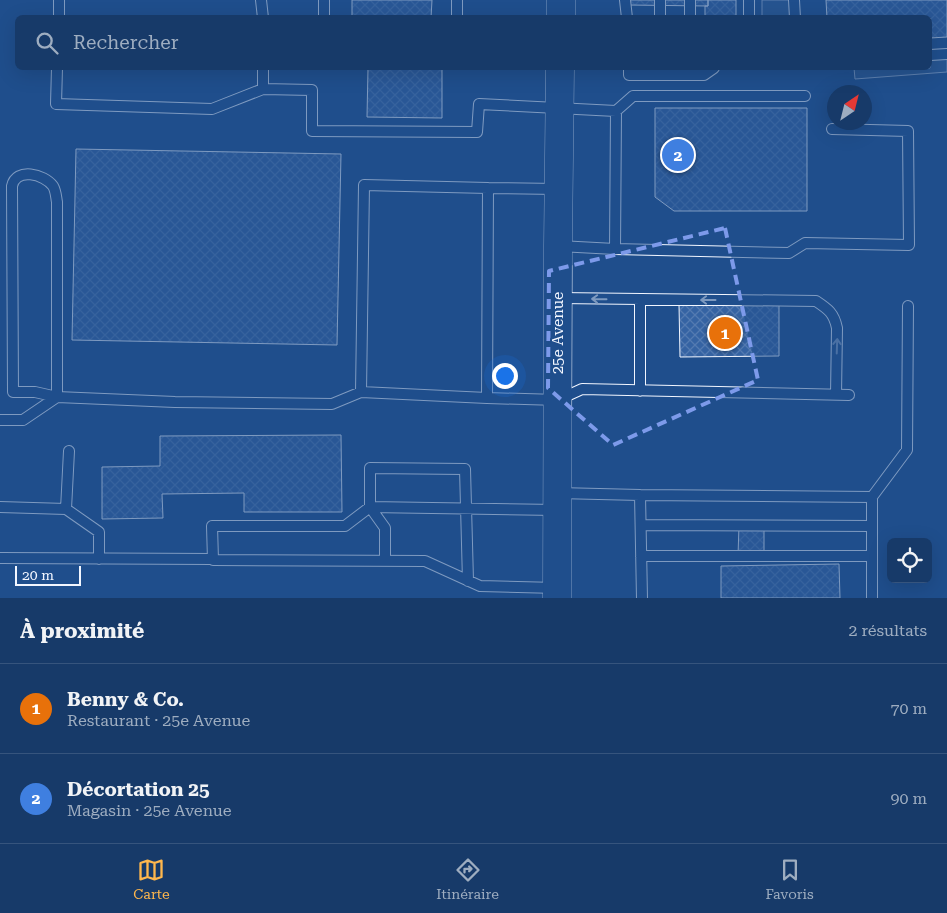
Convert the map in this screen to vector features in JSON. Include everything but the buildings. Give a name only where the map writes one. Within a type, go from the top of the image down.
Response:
[{"type":"street","points":[[561,0],[561,15]]},
{"type":"street","name":"25e Avenue","points":[[558,593],[558,189],[560,70]]},
{"type":"lane","points":[[59,0],[59,15]]},
{"type":"lane","points":[[261,0],[263,15]]},
{"type":"lane","points":[[324,0],[324,15]]},
{"type":"lane","points":[[457,0],[457,15]]},
{"type":"lane","points":[[625,0],[627,15]]},
{"type":"lane","points":[[660,0],[660,15]]},
{"type":"lane","points":[[690,0],[690,15]]},
{"type":"lane","points":[[749,0],[749,15]]},
{"type":"lane","points":[[794,0],[795,15]]},
{"type":"lane","points":[[932,55],[947,54]]},
{"type":"lane","points":[[57,70],[56,104],[212,109],[263,89],[312,90],[312,131],[478,132],[479,104],[616,111],[633,96],[805,96]]},
{"type":"lane","points":[[263,70],[263,89]]},
{"type":"lane","points":[[628,70],[628,75],[704,75],[711,70]]},
{"type":"lane","points":[[615,249],[616,111]]},
{"type":"lane","points":[[558,246],[789,253],[806,243],[910,245],[908,131],[870,130]]},
{"type":"lane","points":[[57,397],[56,191],[52,184],[46,180],[39,177],[22,175],[17,176],[12,186],[13,392],[35,392],[57,397],[175,402],[332,404],[360,392],[558,400],[582,390],[849,395]]},
{"type":"lane","points":[[360,392],[364,185],[558,189]]},
{"type":"lane","points":[[487,398],[488,188]]},
{"type":"lane","points":[[558,298],[816,301],[831,312],[838,328],[836,395]]},
{"type":"lane","points":[[640,300],[640,390]]},
{"type":"lane","points":[[872,598],[872,497],[907,450],[908,306]]},
{"type":"lane","points":[[0,420],[23,420],[57,397]]},
{"type":"lane","points":[[66,509],[69,451]]},
{"type":"lane","points":[[385,561],[385,528],[370,506],[370,468],[465,469],[468,581]]},
{"type":"lane","points":[[212,559],[212,526],[345,526],[370,506],[466,508],[640,494],[872,497]]},
{"type":"lane","points":[[640,494],[642,598]]},
{"type":"lane","points":[[0,507],[66,509],[99,532],[99,558]]},
{"type":"lane","points":[[641,525],[872,526]]},
{"type":"lane","points":[[641,556],[872,556]]},
{"type":"lane","points":[[0,558],[425,561],[480,586],[558,593]]},
{"type":"highlighted area","points":[[725,228],[758,380],[613,445],[548,388],[549,271]]},
{"type":"shaded area","points":[[762,0],[794,0],[795,15],[762,15]]},
{"type":"shaded area","points":[[947,54],[947,72],[855,79],[854,70],[932,70],[932,55]]},
{"type":"place","name":"Décortation 25","points":[[678,155]]},
{"type":"place","name":"Benny & Co.","points":[[725,333]]}]
